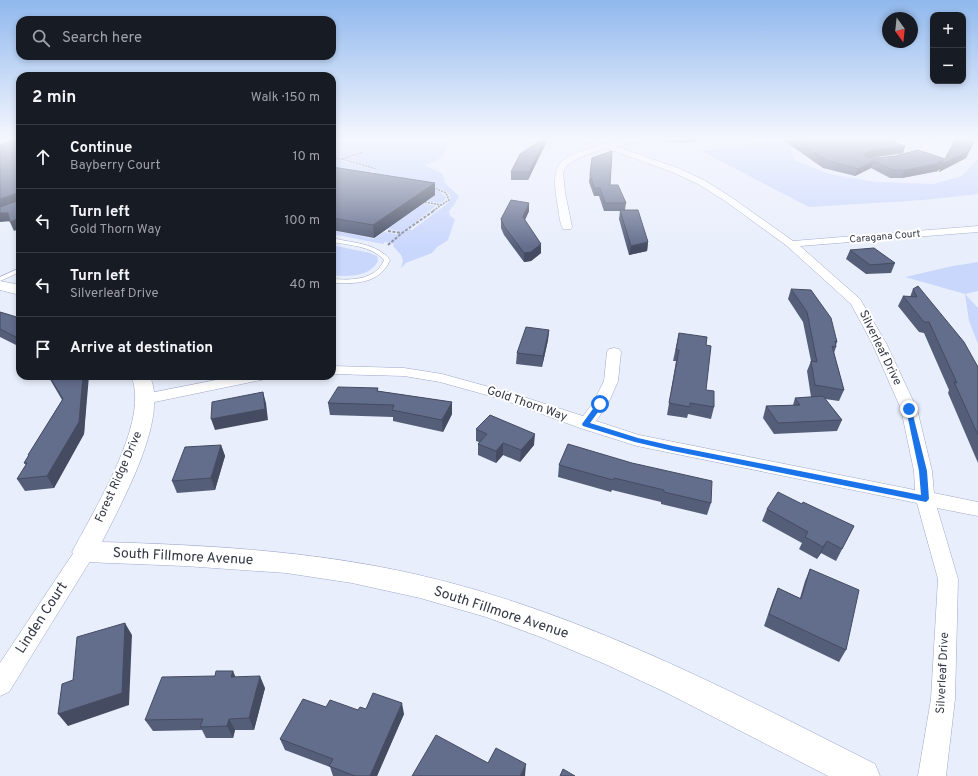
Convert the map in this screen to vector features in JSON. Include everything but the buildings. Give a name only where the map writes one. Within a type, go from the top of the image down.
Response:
[{"type":"street","points":[[560,176],[567,227]]},
{"type":"street","name":"Silverleaf Drive","points":[[688,176],[701,182],[728,199],[792,244],[856,302],[879,343],[909,409],[923,471],[926,499],[948,579],[943,699],[932,776]]},
{"type":"street","name":"Caragana Court","points":[[792,244],[978,229]]},
{"type":"street","points":[[0,285],[16,289]]},
{"type":"street","points":[[586,424],[600,404],[611,381],[614,352]]},
{"type":"street","name":"Gold Thorn Way","points":[[336,370],[384,370],[442,378],[506,396],[637,440],[978,509]]},
{"type":"street","name":"Forest Ridge Drive","points":[[85,552],[129,460],[141,428],[145,399],[142,380]]},
{"type":"street","points":[[145,399],[239,380]]},
{"type":"street","name":"Linden Court","points":[[0,684],[85,552]]},
{"type":"street","name":"South Fillmore Avenue","points":[[85,552],[143,553],[237,558],[290,564],[353,572],[474,601],[535,621],[602,647],[778,732],[863,776]]},
{"type":"lane","points":[[336,241],[378,251],[384,255],[387,260],[386,266],[379,273],[370,277],[345,282],[336,281]]},
{"type":"lane","points":[[0,278],[16,272]]},
{"type":"path","points":[[391,244],[402,233],[449,200],[446,193],[428,186]]},
{"type":"path","points":[[425,202],[441,205]]},
{"type":"path","points":[[388,231],[402,233]]},
{"type":"shaded area","points":[[368,176],[443,176],[444,182],[459,196],[449,211],[450,216],[455,219],[448,240],[437,247],[432,253],[406,263],[401,268],[403,261],[401,255],[393,246],[394,244],[385,242],[383,244],[336,235],[336,231],[374,239],[384,232],[396,234],[400,231],[387,229],[424,203],[436,206],[407,229],[412,230],[447,204],[451,198],[442,189],[418,182],[416,183],[438,190],[446,197],[445,200],[438,203],[427,201],[435,195],[357,183]]},
{"type":"shaded area","points":[[750,176],[842,176],[876,182],[934,184],[961,176],[978,176],[978,194],[923,200],[809,207]]},
{"type":"shaded area","points":[[336,246],[370,253],[377,256],[378,261],[370,270],[358,275],[336,275]]},
{"type":"shaded area","points":[[978,262],[978,291],[965,294],[905,277]]},
{"type":"shaded area","points":[[965,294],[978,308],[978,344],[969,321]]},
{"type":"route","points":[[600,404],[586,424],[637,440],[673,448],[926,499],[923,471],[909,409]]}]
